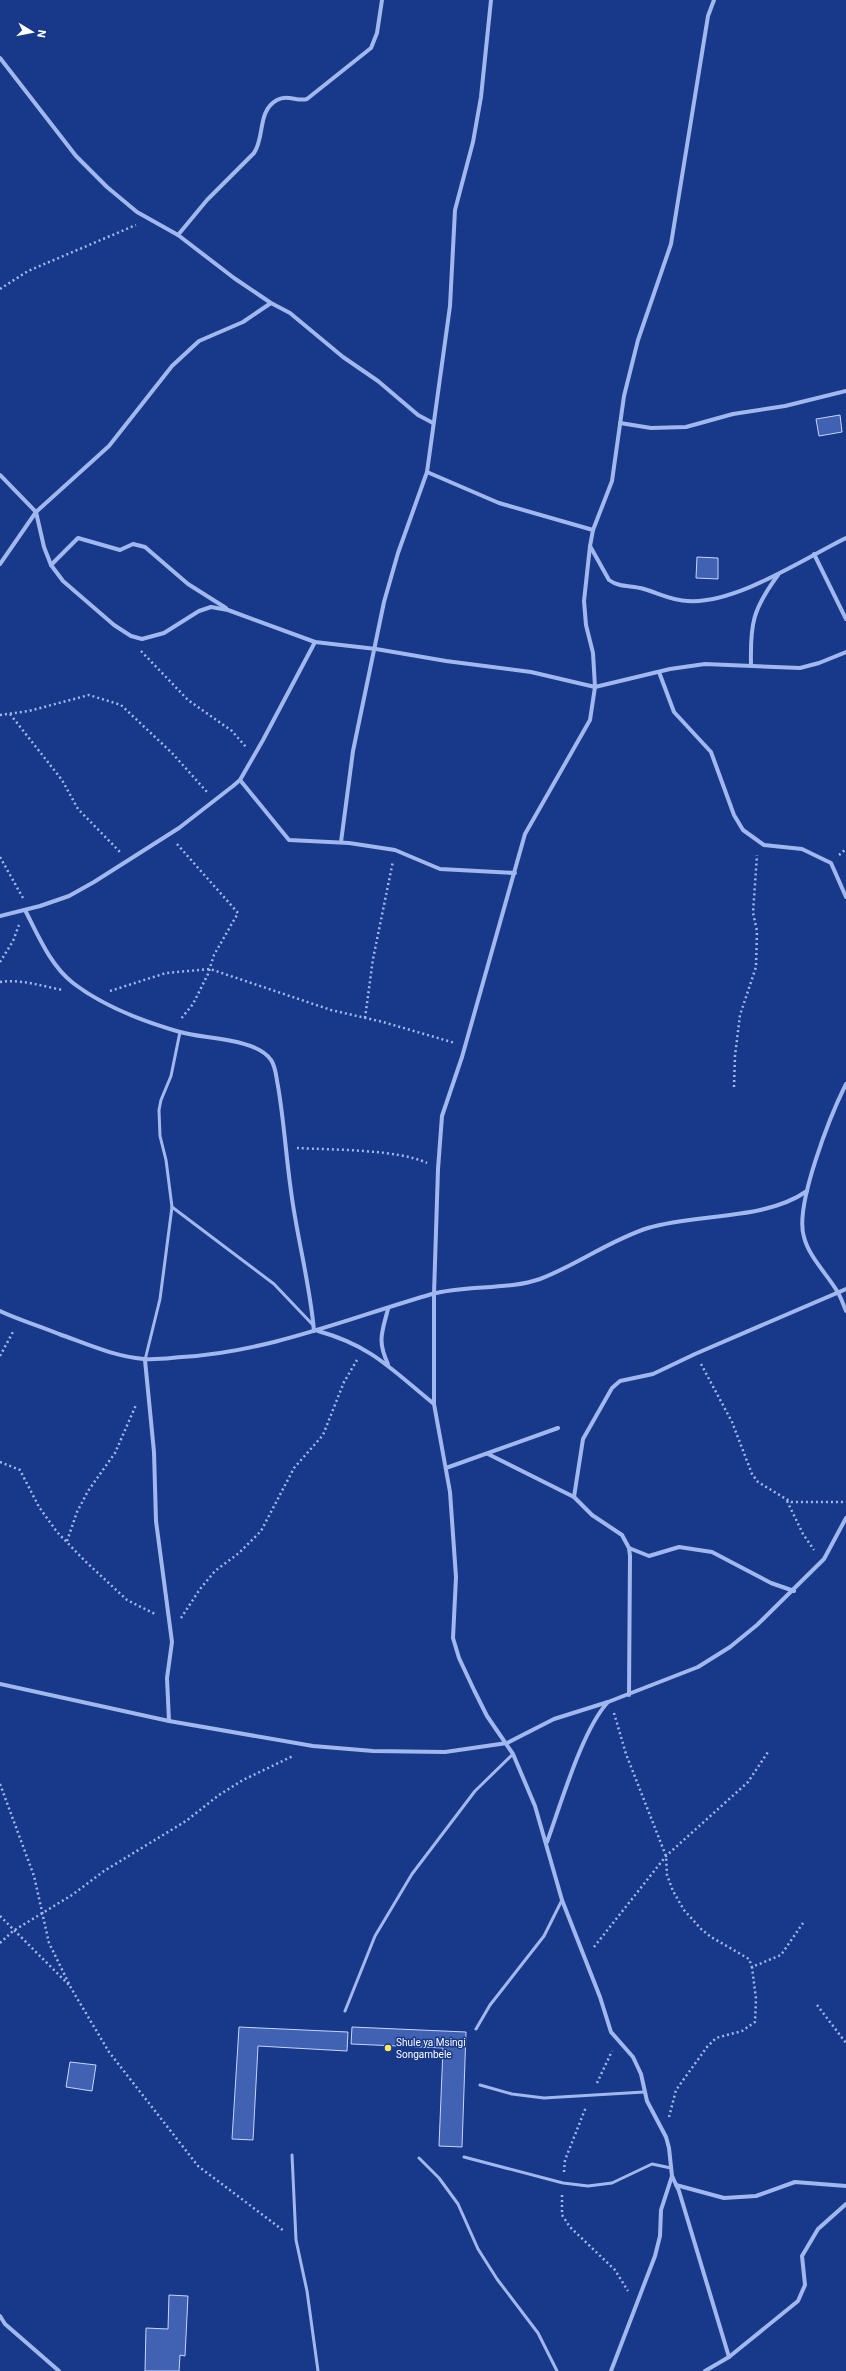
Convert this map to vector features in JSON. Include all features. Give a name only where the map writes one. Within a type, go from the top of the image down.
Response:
[{"type":"street","points":[[178,235],[207,200],[254,153],[258,147],[263,118],[269,108],[277,100],[286,98],[307,99],[371,48],[377,33],[382,0]]},
{"type":"street","points":[[341,842],[353,751],[376,649],[384,602],[398,553],[427,472],[433,423],[442,377],[450,306],[454,210],[473,142],[481,97],[492,0]]},
{"type":"street","points":[[714,0],[708,16],[671,244],[638,340],[620,423],[612,481],[593,530],[590,546],[584,601],[586,625],[593,653],[595,688],[590,720],[525,834],[465,1046],[442,1116],[438,1169],[434,1294],[434,1404],[446,1468],[456,1577],[453,1638],[459,1658],[486,1716],[507,1742],[513,1754],[535,1806],[547,1842],[562,1900],[585,1958],[611,2032],[633,2058],[641,2074],[647,2102],[666,2137],[669,2148],[672,2176],[729,2357]]},
{"type":"street","points":[[0,58],[76,156],[107,187],[137,212],[178,235],[271,303],[290,313],[310,328],[343,357],[378,381],[418,415],[433,423]]},
{"type":"street","points":[[0,564],[36,512],[109,446],[172,366],[199,341],[243,322],[271,303]]},
{"type":"street","points":[[620,423],[651,428],[686,427],[733,414],[785,406],[846,391]]},
{"type":"street","points":[[427,472],[499,503],[593,530]]},
{"type":"street","points":[[0,475],[36,512],[44,547],[51,565],[63,581],[114,626],[131,636],[142,639],[155,637],[164,633],[199,611],[211,607],[228,610],[315,642],[376,649],[446,661],[531,672],[595,688],[659,672],[705,664],[800,668],[820,663],[846,652]]},
{"type":"street","points":[[51,565],[78,538],[99,546],[120,550],[136,544],[145,547],[188,584],[228,610]]},
{"type":"street","points":[[590,546],[609,580],[613,583],[641,588],[680,600],[698,601],[726,595],[780,573],[846,538]]},
{"type":"street","points":[[814,554],[846,619]]},
{"type":"street","points":[[751,666],[753,619],[761,598],[780,573]]},
{"type":"street","points":[[0,916],[69,896],[168,835],[213,804],[240,780],[315,642]]},
{"type":"street","points":[[659,672],[674,712],[711,752],[734,815],[743,830],[764,845],[802,849],[831,863],[846,897]]},
{"type":"street","points":[[240,780],[289,840],[341,842],[395,850],[440,869],[515,873]]},
{"type":"street","points":[[27,909],[45,948],[57,965],[73,982],[97,997],[135,1015],[174,1030],[243,1044],[261,1050],[271,1059],[274,1066],[281,1103],[294,1216],[311,1297],[313,1325],[316,1331],[344,1338],[390,1366],[434,1404]]},
{"type":"street","points":[[846,1084],[837,1101],[807,1191],[802,1216],[804,1237],[838,1292],[846,1311]]},
{"type":"street","points":[[0,1311],[103,1351],[145,1360],[204,1356],[234,1351],[316,1331],[434,1294],[537,1280],[648,1228],[679,1221],[735,1215],[790,1201],[807,1191]]},
{"type":"street","points":[[574,1497],[583,1439],[612,1388],[620,1381],[653,1374],[695,1354],[846,1289]]},
{"type":"street","points":[[388,1309],[382,1333],[381,1349],[390,1366]]},
{"type":"street","points":[[145,1360],[154,1452],[156,1521],[171,1635],[172,1655],[167,1696],[169,1721]]},
{"type":"street","points":[[446,1468],[558,1428]]},
{"type":"street","points":[[488,1454],[574,1497],[592,1515],[622,1535],[628,1548],[629,1694]]},
{"type":"street","points":[[0,1684],[169,1721],[313,1746],[373,1751],[444,1752],[507,1742],[554,1719],[610,1702],[698,1667],[730,1647],[758,1625],[820,1564],[846,1518]]},
{"type":"street","points":[[628,1548],[649,1556],[679,1547],[712,1552],[771,1583],[794,1591]]},
{"type":"street","points":[[547,1842],[584,1743],[599,1712],[610,1702]]},
{"type":"street","points":[[611,2371],[655,2256],[660,2236],[661,2210],[672,2176]]},
{"type":"street","points":[[676,2185],[724,2198],[756,2196],[795,2182],[846,2186]]},
{"type":"street","points":[[705,2371],[729,2357],[798,2301],[805,2285],[802,2256],[818,2229],[846,2204]]},
{"type":"street","points":[[0,2316],[5,2324],[59,2371]]},
{"type":"lane","points":[[145,1360],[160,1299],[172,1207],[158,1121],[161,1100],[172,1076],[180,1032]]},
{"type":"lane","points":[[172,1207],[274,1284],[313,1325]]},
{"type":"lane","points":[[345,2011],[375,1936],[412,1874],[475,1791],[513,1754]]},
{"type":"lane","points":[[476,2029],[490,2005],[544,1936],[562,1900]]},
{"type":"lane","points":[[480,2085],[512,2094],[544,2098],[644,2092]]},
{"type":"lane","points":[[292,2155],[296,2240],[307,2291],[318,2371]]},
{"type":"lane","points":[[464,2157],[562,2183],[604,2185],[652,2164],[671,2168]]},
{"type":"lane","points":[[419,2158],[439,2178],[458,2204],[478,2249],[497,2278],[538,2333],[557,2371]]},
{"type":"path","points":[[0,288],[28,271],[118,234],[149,219]]},
{"type":"path","points":[[131,636],[142,653],[173,686],[198,708],[232,731],[253,757]]},
{"type":"path","points":[[0,715],[28,711],[89,695],[121,705],[194,776],[204,788],[213,804]]},
{"type":"path","points":[[10,713],[62,780],[78,809],[128,860]]},
{"type":"path","points":[[168,835],[198,871],[237,911],[237,916],[214,955],[210,969],[193,1004],[174,1030]]},
{"type":"path","points":[[734,1086],[735,1056],[740,1015],[756,967],[757,931],[753,913],[757,840]]},
{"type":"path","points":[[365,1018],[373,959],[395,850]]},
{"type":"path","points":[[0,857],[27,909],[13,941],[0,962]]},
{"type":"path","points":[[97,997],[166,973],[210,969],[331,1010],[465,1046]]},
{"type":"path","points":[[0,982],[10,980],[35,983],[70,992]]},
{"type":"path","points":[[286,1147],[394,1155],[419,1160],[438,1169]]},
{"type":"path","points":[[0,1356],[12,1335],[18,1318]]},
{"type":"path","points":[[171,1635],[187,1607],[208,1579],[261,1531],[294,1468],[323,1435],[344,1382],[352,1366],[365,1350]]},
{"type":"path","points":[[695,1354],[732,1422],[752,1474],[758,1482],[770,1487],[787,1501],[803,1534],[816,1553],[820,1564]]},
{"type":"path","points":[[67,1541],[77,1512],[88,1492],[115,1453],[137,1402]]},
{"type":"path","points":[[0,1462],[20,1470],[39,1507],[57,1532],[85,1562],[135,1606],[152,1611],[169,1623]]},
{"type":"path","points":[[787,1501],[846,1502]]},
{"type":"path","points":[[610,1702],[626,1754],[666,1856],[667,1875],[673,1891],[684,1910],[706,1933],[745,1956],[752,1967],[756,1999],[755,2022],[742,2031],[716,2038],[696,2059],[676,2090],[666,2137]]},
{"type":"path","points":[[0,1943],[14,1931],[72,1895],[110,1867],[186,1820],[243,1780],[313,1746]]},
{"type":"path","points":[[585,1958],[666,1856],[748,1782],[768,1752]]},
{"type":"path","points":[[0,1784],[31,1870],[49,1943],[71,1986],[109,2052],[198,2166],[296,2240]]},
{"type":"path","points":[[0,1916],[71,1986]]},
{"type":"path","points":[[752,1967],[781,1956],[803,1923]]},
{"type":"path","points":[[817,2005],[846,2043]]},
{"type":"path","points":[[617,2039],[592,2094],[565,2160],[562,2183],[562,2215],[570,2227],[615,2270],[637,2304]]},
{"type":"building","points":[[840,415],[842,432],[819,436],[816,419]]},
{"type":"building","points":[[697,557],[718,558],[718,579],[696,578]]},
{"type":"building","points":[[239,2027],[348,2032],[347,2051],[258,2046],[253,2140],[232,2139]]},
{"type":"building","points":[[352,2027],[466,2032],[462,2147],[439,2146],[443,2048],[351,2044]]},
{"type":"building","points":[[70,2062],[96,2065],[92,2091],[66,2087]]},
{"type":"building","points":[[169,2295],[188,2296],[185,2356],[180,2355],[179,2371],[145,2371],[146,2328],[168,2329]]},
{"type":"place","name":"Shule ya Msingi Songambele","points":[[388,2048]]}]
